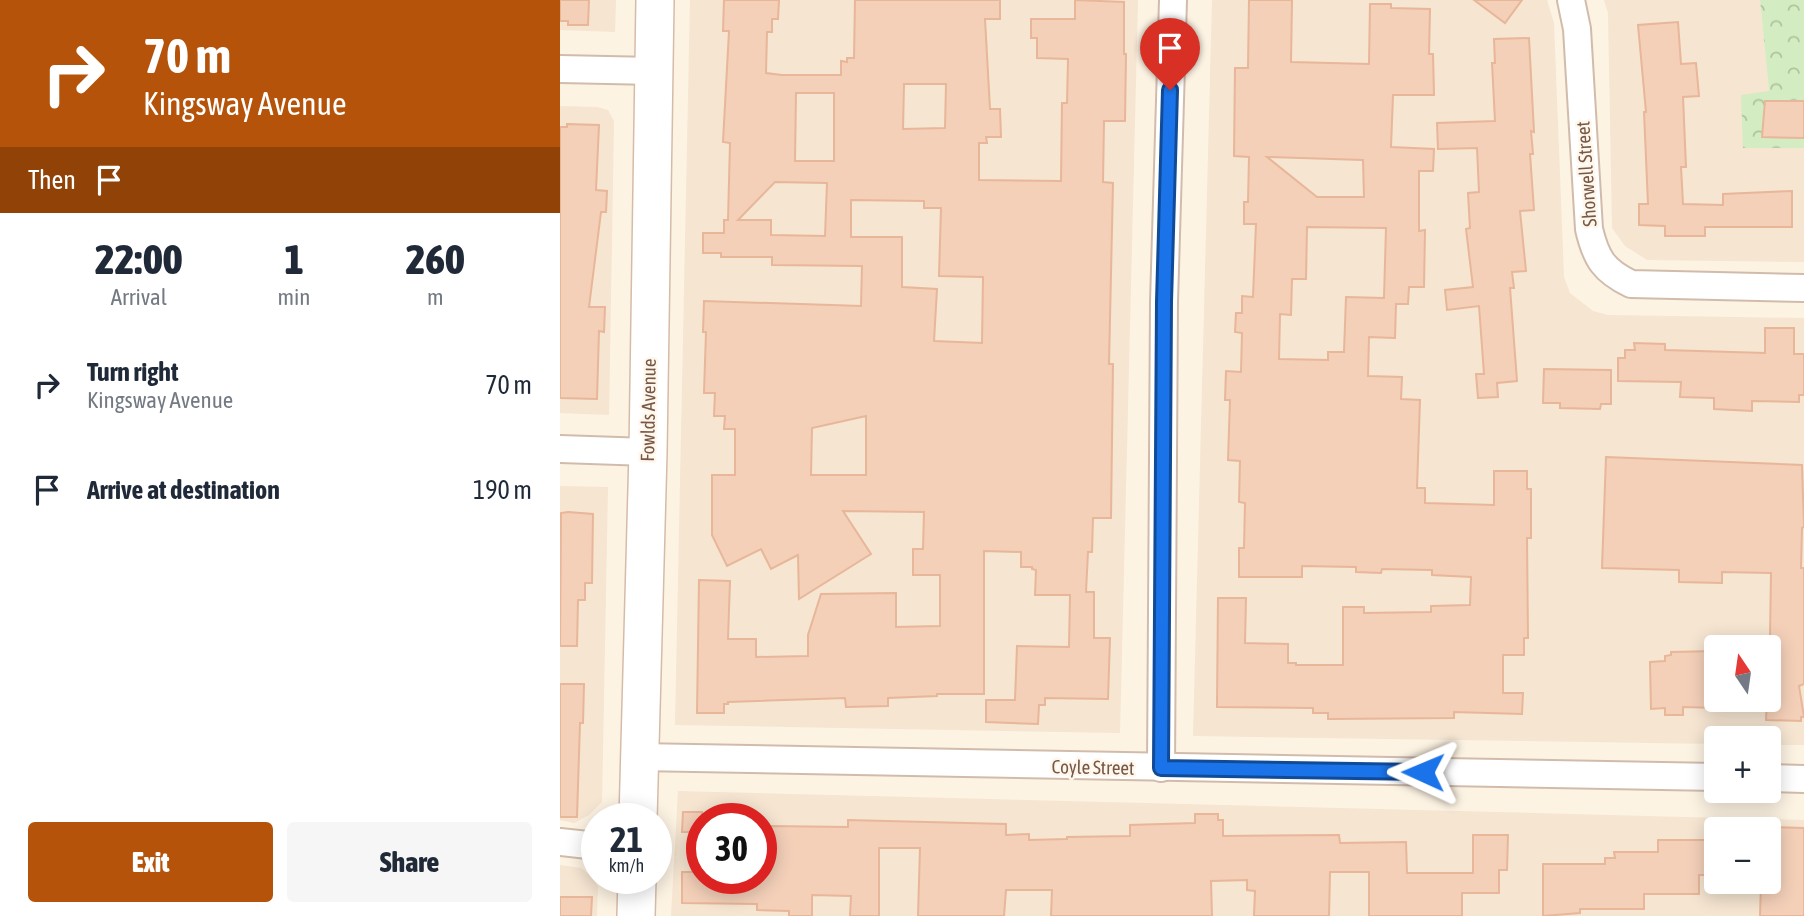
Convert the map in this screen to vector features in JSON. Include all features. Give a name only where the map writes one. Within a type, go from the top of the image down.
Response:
[{"type":"street","name":"Fowlds Avenue","points":[[638,803],[648,452],[655,0]]},
{"type":"street","points":[[1161,768],[1164,302],[1173,0]]},
{"type":"street","name":"Shorwell Street","points":[[1571,0],[1577,29],[1589,229],[1593,248],[1603,265],[1615,276],[1631,284],[1804,288]]},
{"type":"street","points":[[560,69],[654,71]]},
{"type":"street","points":[[560,449],[648,452]]},
{"type":"street","name":"Coyle Street","points":[[638,757],[1704,777]]},
{"type":"street","points":[[1781,778],[1804,779]]},
{"type":"street","points":[[560,842],[581,844]]},
{"type":"street","points":[[636,916],[637,894]]},
{"type":"shaded area","points":[[560,0],[616,0],[615,32],[560,30]]},
{"type":"shaded area","points":[[690,0],[1138,0],[1120,733],[675,725]]},
{"type":"shaded area","points":[[1212,0],[1547,0],[1554,23],[1564,277],[1570,293],[1593,311],[1608,315],[1804,318],[1804,745],[1781,745],[1781,726],[1704,726],[1704,744],[1193,736]]},
{"type":"shaded area","points":[[1604,0],[1760,0],[1769,91],[1744,148],[1804,148],[1804,262],[1647,260],[1625,246],[1612,228],[1608,13]]},
{"type":"shaded area","points":[[560,106],[608,110],[614,121],[609,415],[560,413]]},
{"type":"shaded area","points":[[560,486],[608,487],[602,802],[581,803],[581,819],[574,823],[560,820]]},
{"type":"shaded area","points":[[678,791],[1704,817],[1704,894],[1781,894],[1781,819],[1804,820],[1804,916],[671,916]]},
{"type":"shaded area","points":[[560,865],[581,868],[581,894],[598,894],[597,916],[560,916]]},
{"type":"green space","points":[[1760,0],[1804,0],[1804,148],[1743,148],[1741,95],[1769,91]]},
{"type":"building","points":[[560,0],[589,0],[588,25],[568,25],[568,21],[560,21]]},
{"type":"building","points":[[724,0],[779,0],[778,19],[772,19],[772,32],[767,32],[766,73],[841,75],[841,61],[847,62],[847,58],[854,58],[855,0],[1000,0],[1000,19],[985,19],[990,109],[1000,109],[1001,137],[986,137],[987,143],[979,143],[979,180],[1061,181],[1062,103],[1067,103],[1068,59],[1037,58],[1037,38],[1031,38],[1031,19],[1075,19],[1075,0],[1124,2],[1125,121],[1104,121],[1103,182],[1113,183],[1109,364],[1113,364],[1111,518],[1093,518],[1092,552],[1088,552],[1086,592],[1094,592],[1094,638],[1110,638],[1108,699],[1045,698],[1045,705],[1039,705],[1038,724],[986,722],[986,700],[1015,700],[1017,646],[1069,647],[1070,595],[1035,595],[1036,570],[1032,567],[1021,567],[1021,552],[984,551],[984,694],[888,698],[888,706],[846,707],[845,698],[728,702],[724,704],[724,713],[697,713],[699,580],[730,581],[728,639],[756,639],[756,657],[808,656],[808,635],[821,594],[896,593],[896,627],[940,626],[940,575],[913,575],[913,549],[923,549],[924,512],[843,511],[871,554],[799,599],[798,555],[771,569],[761,549],[727,566],[712,535],[712,475],[735,475],[735,429],[724,429],[725,416],[714,416],[715,393],[704,393],[704,301],[861,306],[862,266],[772,265],[772,257],[721,257],[721,253],[703,253],[703,233],[724,233],[724,220],[728,220],[730,143],[723,142],[729,31],[723,31]],"holes":[[[904,84],[946,84],[945,128],[903,129]],[[796,93],[834,93],[834,161],[795,161]],[[775,182],[827,183],[825,236],[771,235],[771,220],[738,220]],[[851,200],[924,201],[924,208],[941,208],[939,276],[983,277],[982,343],[934,341],[937,289],[902,287],[902,237],[851,237]],[[866,416],[866,475],[811,475],[812,428]]]},
{"type":"building","points":[[1249,0],[1292,0],[1291,62],[1369,64],[1370,4],[1391,4],[1391,8],[1430,9],[1429,54],[1433,54],[1434,95],[1393,95],[1391,147],[1434,149],[1433,171],[1419,171],[1419,231],[1425,230],[1424,287],[1409,287],[1408,304],[1396,304],[1395,338],[1369,337],[1368,376],[1402,377],[1401,399],[1420,400],[1417,488],[1425,488],[1425,503],[1494,505],[1494,471],[1527,471],[1527,489],[1531,489],[1531,538],[1527,538],[1528,638],[1524,638],[1524,655],[1503,655],[1503,693],[1523,693],[1522,714],[1454,712],[1454,718],[1328,719],[1328,713],[1313,713],[1313,708],[1217,707],[1218,598],[1246,598],[1245,643],[1288,644],[1288,663],[1296,665],[1343,665],[1343,607],[1364,607],[1364,613],[1431,612],[1431,606],[1470,605],[1471,577],[1432,575],[1432,570],[1382,569],[1381,573],[1356,572],[1356,567],[1302,566],[1302,577],[1239,577],[1239,548],[1244,548],[1245,503],[1239,502],[1240,461],[1228,460],[1230,400],[1225,400],[1226,371],[1241,372],[1242,333],[1235,332],[1236,313],[1242,313],[1242,296],[1253,297],[1256,224],[1244,224],[1244,202],[1248,202],[1249,157],[1234,156],[1235,68],[1248,68]],"holes":[[[1267,157],[1363,160],[1364,197],[1317,197]],[[1307,227],[1386,228],[1384,298],[1346,297],[1344,352],[1328,352],[1328,360],[1279,359],[1280,314],[1291,315],[1292,279],[1306,279]]]},
{"type":"building","points":[[1474,0],[1522,0],[1505,23]]},
{"type":"building","points":[[1678,22],[1681,64],[1696,63],[1699,96],[1683,97],[1686,167],[1681,167],[1683,204],[1723,205],[1723,194],[1792,191],[1792,227],[1705,227],[1705,236],[1665,236],[1665,226],[1639,225],[1639,204],[1648,204],[1646,112],[1638,25]]},
{"type":"building","points":[[1529,38],[1534,132],[1531,131],[1533,154],[1530,154],[1534,210],[1520,211],[1526,271],[1512,272],[1514,288],[1510,288],[1517,381],[1497,383],[1498,397],[1478,398],[1476,374],[1484,374],[1479,306],[1447,310],[1445,290],[1473,287],[1466,229],[1470,228],[1468,193],[1479,192],[1477,148],[1438,149],[1437,123],[1495,121],[1492,63],[1495,63],[1494,39]]},
{"type":"building","points":[[1765,101],[1804,101],[1804,138],[1762,137]]},
{"type":"building","points":[[567,124],[599,125],[596,190],[607,191],[606,212],[601,212],[589,307],[605,307],[604,332],[599,331],[597,399],[560,398],[560,127],[567,127]]},
{"type":"building","points":[[1765,328],[1794,328],[1794,354],[1804,354],[1804,395],[1799,395],[1799,402],[1752,401],[1752,411],[1714,409],[1714,398],[1680,397],[1681,382],[1618,381],[1618,358],[1625,358],[1625,350],[1635,350],[1634,343],[1665,344],[1665,350],[1765,353]]},
{"type":"building","points":[[1544,369],[1611,370],[1611,404],[1601,404],[1600,409],[1560,408],[1560,403],[1543,403]]},
{"type":"building","points":[[1606,457],[1802,465],[1804,684],[1799,686],[1804,717],[1801,717],[1801,721],[1766,720],[1766,712],[1782,712],[1782,635],[1770,635],[1771,573],[1722,572],[1722,583],[1679,582],[1679,570],[1602,568]]},
{"type":"building","points":[[561,513],[593,514],[592,583],[585,583],[585,600],[578,600],[577,646],[560,646]]},
{"type":"building","points":[[1704,651],[1704,708],[1683,707],[1683,715],[1665,715],[1665,708],[1651,709],[1650,662],[1665,661],[1665,656],[1671,655],[1671,652]]},
{"type":"building","points":[[560,684],[584,684],[577,817],[560,817]]},
{"type":"building","points":[[683,812],[686,812],[686,832],[682,832]]},
{"type":"building","points":[[1195,814],[1218,814],[1218,820],[1223,820],[1223,836],[1339,835],[1340,843],[1406,842],[1407,873],[1473,873],[1473,835],[1508,835],[1507,870],[1499,870],[1499,893],[1462,893],[1462,916],[1369,916],[1369,872],[1330,872],[1329,916],[1254,916],[1255,891],[1247,890],[1247,880],[1211,881],[1212,916],[1051,916],[1052,890],[1006,890],[1004,916],[918,916],[920,848],[879,848],[879,916],[850,916],[851,896],[812,895],[812,916],[789,916],[789,911],[757,910],[757,904],[682,903],[682,872],[686,872],[686,894],[777,894],[777,826],[848,827],[848,820],[1006,824],[1006,835],[1029,834],[1029,840],[1130,836],[1130,825],[1195,823]]},
{"type":"building","points":[[1781,827],[1804,828],[1804,916],[1760,916],[1761,894],[1781,894]]},
{"type":"building","points":[[1658,840],[1704,840],[1704,875],[1699,875],[1699,894],[1644,894],[1644,909],[1580,909],[1580,913],[1543,916],[1543,864],[1605,864],[1605,858],[1615,858],[1614,852],[1658,852]]},
{"type":"building","points":[[560,897],[592,897],[591,916],[560,916]]},
{"type":"route","points":[[1170,90],[1164,302],[1161,768],[1423,772]]}]
